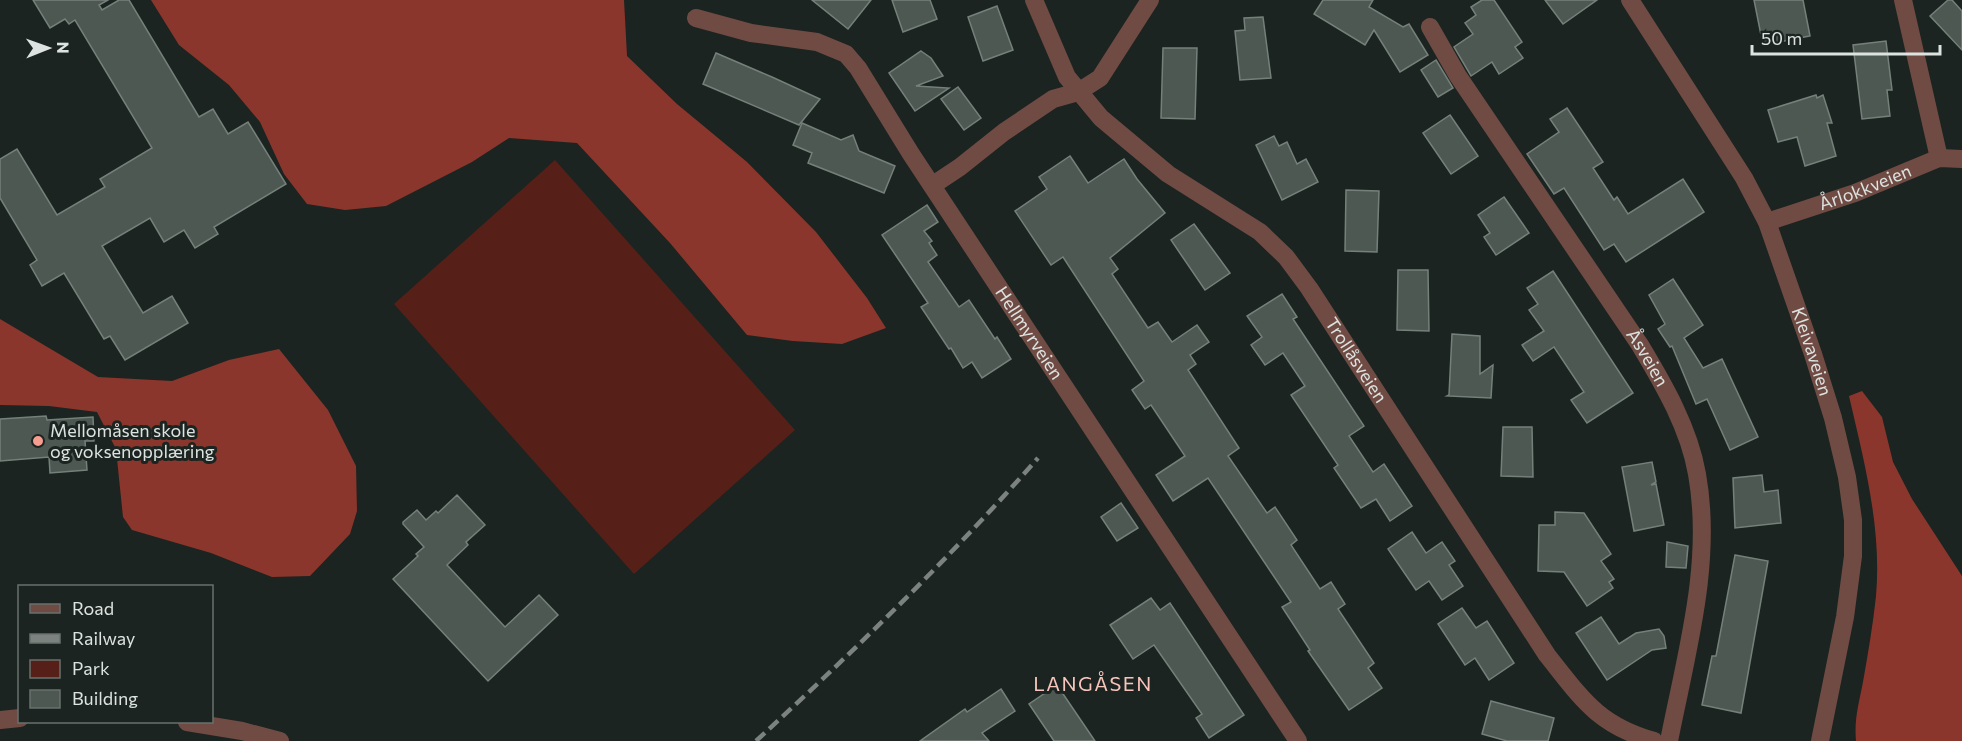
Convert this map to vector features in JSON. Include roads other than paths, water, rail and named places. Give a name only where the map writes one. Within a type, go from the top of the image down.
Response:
[{"type":"street","name":"Trollåsveien","points":[[1034,0],[1067,77],[1101,118],[1168,174],[1260,232],[1286,257],[1309,288],[1547,655],[1582,699],[1605,721],[1634,735],[1654,741]]},
{"type":"street","points":[[933,185],[1053,99],[1078,92],[1100,78],[1150,0]]},
{"type":"street","name":"Kleivaveien","points":[[1630,0],[1744,178],[1767,222],[1814,354],[1833,418],[1847,477],[1853,520],[1853,556],[1848,599],[1820,741]]},
{"type":"street","points":[[1903,0],[1939,158]]},
{"type":"street","name":"Hellmyrveien","points":[[696,18],[751,33],[817,42],[846,54],[858,68],[911,154],[1298,741]]},
{"type":"street","name":"Åsveien","points":[[1430,27],[1458,76],[1640,345],[1666,390],[1684,428],[1697,473],[1702,516],[1701,568],[1669,741]]},
{"type":"street","name":"Årlokkveien","points":[[1767,222],[1855,193],[1939,158],[1962,159]]},
{"type":"street","points":[[0,720],[18,718]]},
{"type":"street","points":[[194,723],[242,731],[280,741]]},
{"type":"railway","points":[[756,741],[901,603],[971,532],[1038,458]]},
{"type":"place","name":"Mellomåsen skole og voksenopplæring","points":[[38,441]]},
{"type":"district","name":"LANGÅSEN","points":[[1093,684]]}]
